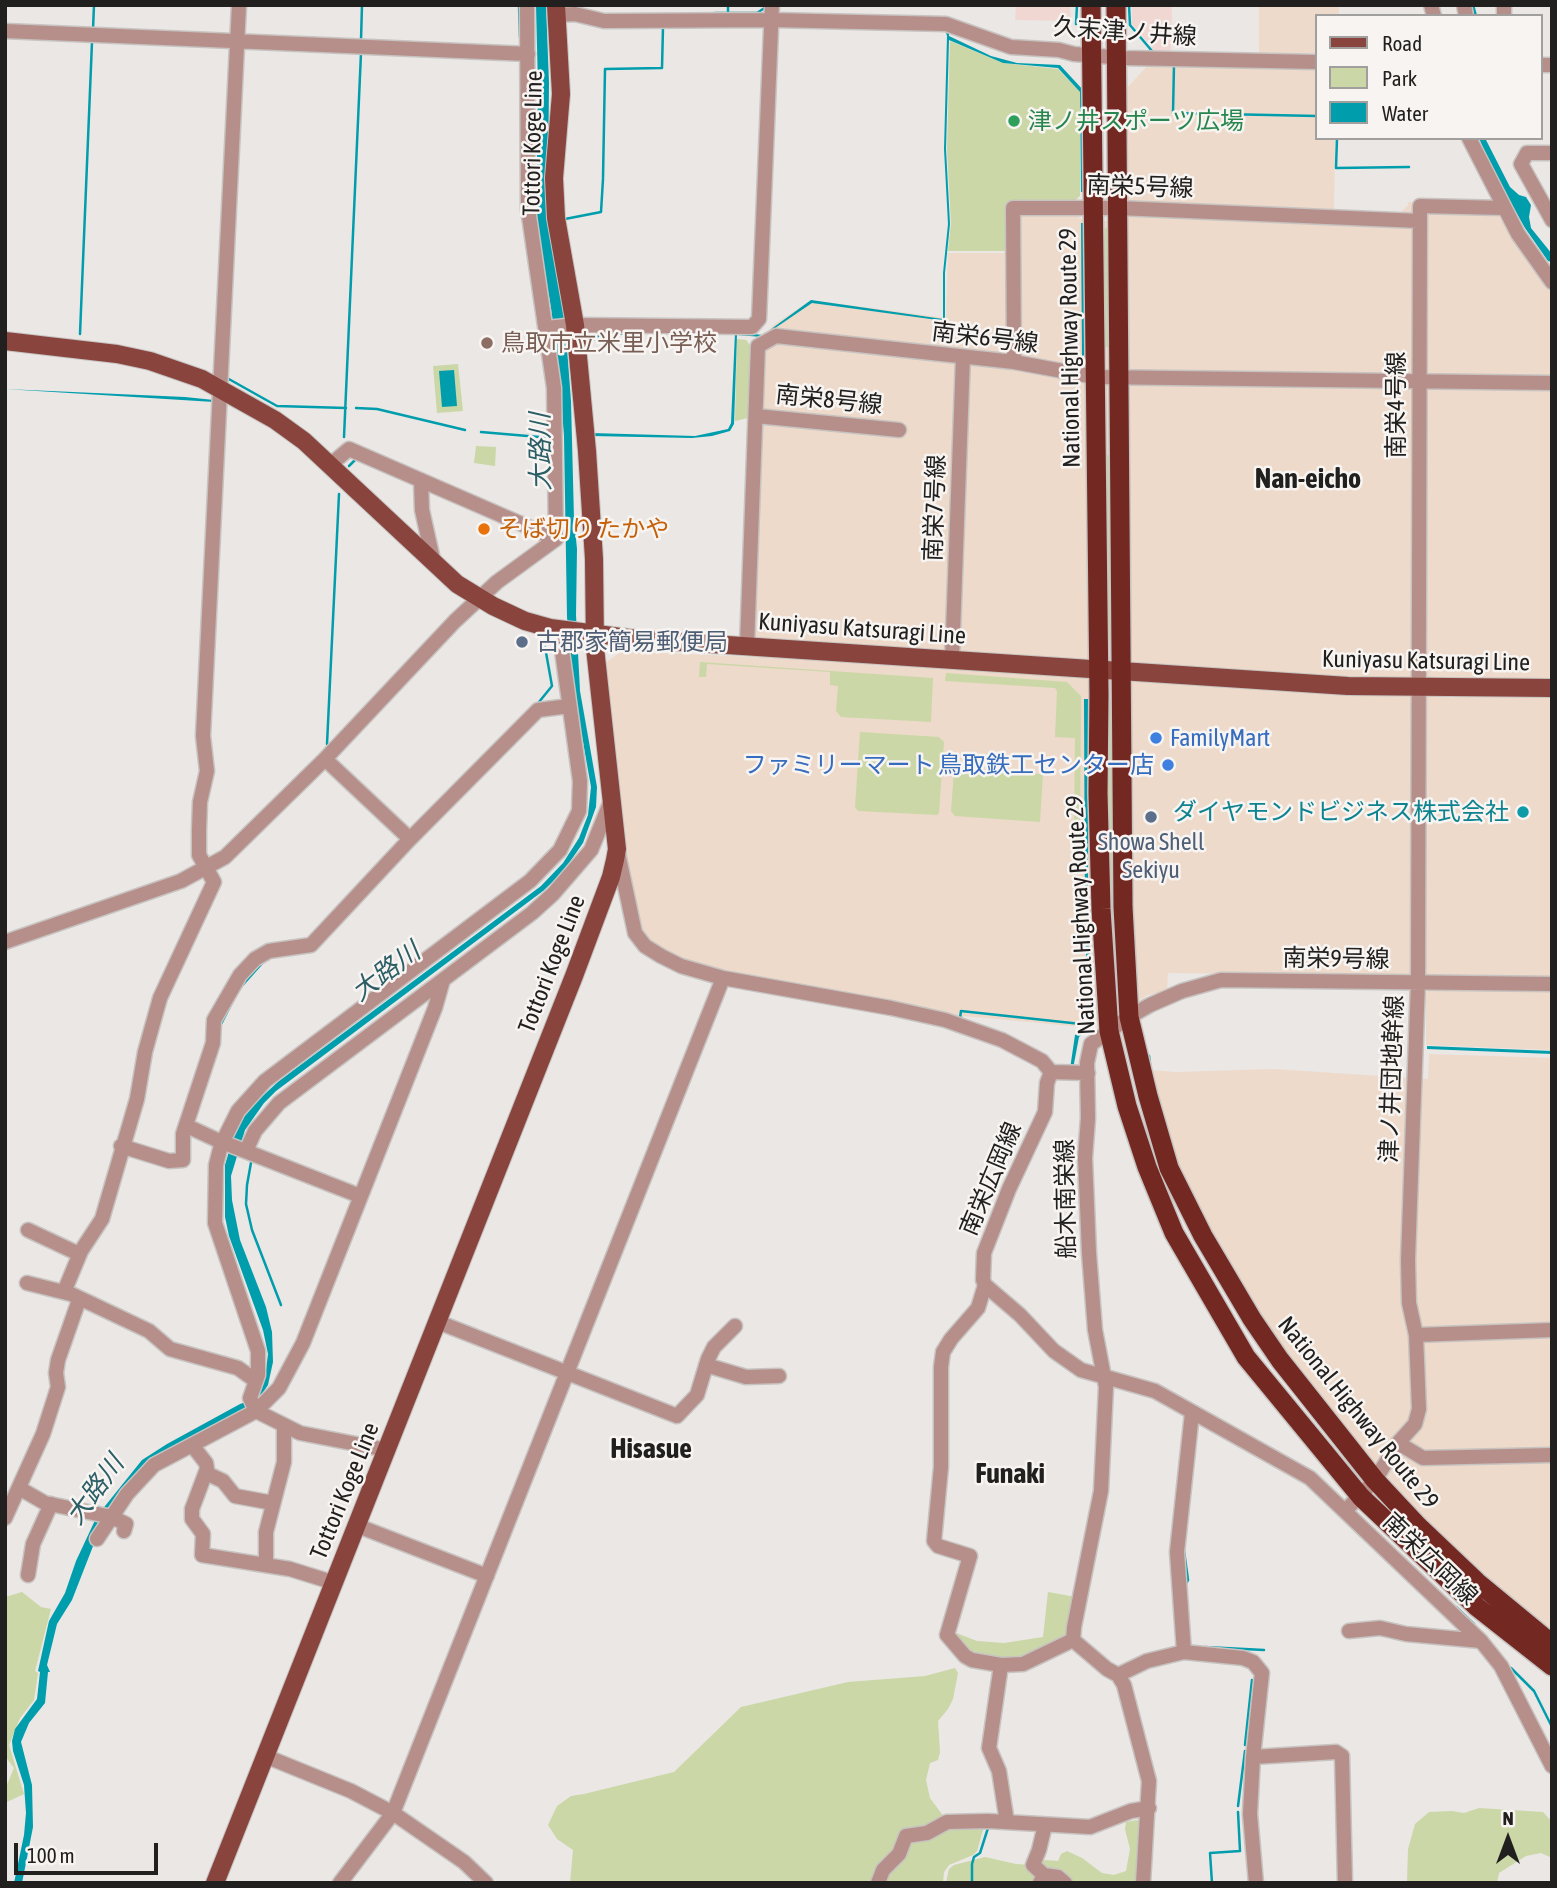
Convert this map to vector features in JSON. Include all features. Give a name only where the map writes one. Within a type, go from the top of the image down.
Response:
[{"type":"highway","name":"National Highway Route 29","points":[[1091,5],[1099,841],[1109,1031],[1139,1144],[1174,1233],[1246,1357],[1361,1497],[1477,1607],[1552,1666]]},
{"type":"highway","name":"National Highway Route 29","points":[[1116,5],[1123,907],[1129,1017],[1148,1096],[1169,1168],[1203,1236],[1252,1319],[1280,1360],[1375,1480],[1418,1526],[1477,1583],[1552,1644]]},
{"type":"main road","name":"Tottori Koge Line","points":[[215,1883],[593,927],[611,877],[617,849],[611,802],[575,631],[594,559],[587,451],[556,218],[554,178],[561,94],[556,10]]},
{"type":"main road","name":"Kuniyasu Katsuragi Line","points":[[5,341],[117,354],[202,379],[304,441],[457,584],[525,621],[575,631],[747,646],[1099,670],[1348,686],[1552,688]]},
{"type":"street","points":[[64,1292],[79,1254],[102,1219],[136,1099],[152,1020],[214,882],[199,855],[199,830],[200,802],[207,771],[204,736],[239,5]]},
{"type":"street","points":[[527,5],[528,209],[554,388],[556,539]]},
{"type":"street","name":"久末津ノ井線","points":[[556,10],[604,21],[772,12],[946,24],[1011,47],[1059,50],[1092,56],[1316,62]]},
{"type":"street","points":[[547,328],[752,327],[759,319],[772,12]]},
{"type":"street","points":[[5,31],[528,54]]},
{"type":"street","points":[[1470,140],[1518,234],[1552,282]]},
{"type":"street","points":[[1552,153],[1527,153],[1521,164],[1552,220]]},
{"type":"street","points":[[1419,221],[1419,206],[1503,208]]},
{"type":"street","name":"南栄5号線","points":[[1014,362],[1013,208],[1093,207],[1419,221]]},
{"type":"street","name":"南栄4号線","points":[[1418,688],[1419,221]]},
{"type":"street","name":"南栄6号線","points":[[747,646],[758,346],[776,336],[1014,362],[1095,377],[1552,383]]},
{"type":"street","name":"南栄7号線","points":[[952,660],[963,357]]},
{"type":"street","name":"南栄8号線","points":[[755,416],[899,430]]},
{"type":"street","points":[[330,465],[343,452],[349,450],[556,539]]},
{"type":"street","points":[[421,481],[422,510],[434,564]]},
{"type":"street","points":[[5,942],[181,881],[225,857],[324,760],[455,621],[497,582],[556,539]]},
{"type":"street","points":[[254,1406],[259,1364],[256,1343],[215,1223],[215,1165],[223,1142],[237,1111],[265,1081],[530,881],[554,858],[579,811],[580,781],[569,706],[575,631]]},
{"type":"street","name":"津ノ井団地幹線","points":[[1346,1510],[1375,1480],[1398,1443],[1415,1424],[1419,1409],[1416,1335],[1409,1303],[1408,1260],[1418,982],[1418,688]]},
{"type":"street","points":[[121,1146],[169,1161],[183,1160],[183,1134],[213,1043],[214,1020],[240,975],[255,959],[269,951],[311,945],[410,839],[538,710],[569,706]]},
{"type":"street","points":[[324,760],[410,839]]},
{"type":"street","points":[[246,1151],[255,1131],[279,1103],[531,913],[566,882],[596,841],[611,802]]},
{"type":"street","points":[[572,828],[596,841]]},
{"type":"street","points":[[617,849],[635,933],[645,946],[681,966],[723,978],[945,1020],[1027,1052],[1042,1061],[1051,1072],[1087,1073]]},
{"type":"street","points":[[340,1883],[393,1813],[723,978]]},
{"type":"street","points":[[97,1539],[127,1494],[154,1465],[192,1445],[279,1388],[303,1343],[435,1008],[443,980]]},
{"type":"street","name":"南栄9号線","points":[[1109,1031],[1129,1017],[1182,991],[1221,980],[1552,984]]},
{"type":"street","name":"船木南栄線","points":[[1073,1640],[1101,1490],[1106,1397],[1095,1330],[1089,1253],[1085,1158],[1087,1073],[1091,1044],[1109,1031]]},
{"type":"street","name":"南栄広岡線","points":[[1051,1072],[1047,1083],[1045,1112],[1009,1189],[984,1253],[985,1285],[1020,1315],[1054,1351],[1081,1370],[1154,1391],[1310,1478],[1481,1641],[1501,1666],[1552,1766]]},
{"type":"street","points":[[187,1126],[360,1196]]},
{"type":"street","points":[[28,1230],[79,1254]]},
{"type":"street","points":[[27,1283],[64,1292],[149,1331],[170,1349],[238,1368],[256,1381]]},
{"type":"street","points":[[985,1285],[978,1308],[943,1352],[941,1467],[934,1541],[939,1546],[970,1556],[947,1635],[965,1657],[1001,1665],[1023,1664],[1073,1640],[1118,1675],[1124,1685],[1149,1781],[1143,1883]]},
{"type":"street","points":[[6,1515],[43,1434],[58,1387],[58,1360],[79,1300]]},
{"type":"street","points":[[438,1322],[677,1416],[697,1395],[714,1347],[735,1326]]},
{"type":"street","points":[[1416,1335],[1552,1331]]},
{"type":"street","points":[[706,1365],[746,1377],[779,1376]]},
{"type":"street","points":[[254,1406],[300,1433],[387,1450]]},
{"type":"street","points":[[1184,1652],[1177,1552],[1192,1413]]},
{"type":"street","points":[[266,1565],[266,1532],[284,1462],[284,1426]]},
{"type":"street","points":[[1398,1443],[1423,1458],[1552,1455]]},
{"type":"street","points":[[192,1445],[206,1463],[206,1472],[192,1509],[192,1519],[203,1534],[202,1555],[266,1565],[335,1583]]},
{"type":"street","points":[[206,1472],[223,1481],[234,1496],[272,1503]]},
{"type":"street","points":[[19,1488],[51,1504],[112,1517],[126,1524],[124,1531]]},
{"type":"street","points":[[28,1575],[33,1544],[51,1504]]},
{"type":"street","points":[[358,1526],[487,1576]]},
{"type":"street","points":[[1349,1631],[1380,1628],[1406,1634],[1481,1641]]},
{"type":"street","points":[[1118,1675],[1147,1661],[1184,1652],[1243,1658],[1252,1662],[1262,1673],[1250,1814],[1256,1883]]},
{"type":"street","points":[[1001,1665],[989,1748],[999,1771],[1007,1822]]},
{"type":"street","points":[[1253,1756],[1336,1752],[1342,1756],[1345,1883]]},
{"type":"street","points":[[265,1756],[351,1791],[393,1813],[464,1863],[486,1883]]},
{"type":"street","points":[[878,1883],[883,1870],[898,1854],[906,1836],[927,1833],[947,1822],[1090,1827],[1131,1811],[1149,1808]]},
{"type":"street","points":[[1045,1825],[1033,1865],[1042,1879],[1058,1877],[1065,1883]]},
{"type":"shaded area","points":[[1016,5],[1070,5],[1071,21],[1015,20]]},
{"type":"shaded area","points":[[1132,5],[1172,5],[1171,54],[1156,53],[1132,24]]},
{"type":"shaded area","points":[[1259,5],[1339,5],[1339,14],[1316,14],[1316,53],[1259,53]]},
{"type":"shaded area","points":[[1149,64],[1316,66],[1316,140],[1335,140],[1334,214],[1396,217],[1408,202],[1491,205],[1552,293],[1552,978],[1168,973],[1167,991],[1148,995],[1093,1028],[964,1016],[961,1022],[728,977],[648,946],[630,905],[604,664],[622,651],[753,657],[763,350],[772,326],[811,300],[946,318],[948,253],[1018,253],[1018,219],[1025,212],[1073,212],[1085,222],[1127,220],[1126,89]]},
{"type":"shaded area","points":[[1431,988],[1552,990],[1552,1050],[1426,1045],[1426,993]]},
{"type":"shaded area","points":[[1429,1054],[1552,1058],[1552,1631],[1446,1541],[1355,1441],[1298,1373],[1234,1282],[1171,1150],[1148,1070],[1177,1072],[1273,1069],[1428,1079]]},
{"type":"green space","name":"津ノ井スポーツ広場","points":[[950,41],[1003,63],[1058,69],[1080,92],[1080,196],[1072,203],[1009,204],[1009,251],[948,251],[951,223],[947,149]]},
{"type":"green space","points":[[1109,225],[1112,275],[1108,300],[1109,347],[1102,347],[1100,298],[1105,229]]},
{"type":"green space","points":[[737,339],[746,340],[750,345],[748,418],[735,421]]},
{"type":"green space","points":[[458,364],[463,411],[437,413],[433,366]]},
{"type":"green space","points":[[476,446],[496,447],[495,466],[474,463]]},
{"type":"green space","points":[[1106,454],[1114,460],[1111,641],[1103,641]]},
{"type":"green space","points":[[700,662],[933,678],[931,722],[841,717],[836,711],[838,686],[830,685],[830,672],[707,664],[706,677],[699,677]]},
{"type":"green space","points":[[946,673],[1067,682],[1081,696],[1080,836],[1074,834],[1075,738],[1055,737],[1055,688],[945,681]]},
{"type":"green space","points":[[1109,700],[1115,701],[1117,875],[1114,930],[1117,984],[1113,985],[1105,875]]},
{"type":"green space","points":[[860,732],[939,737],[944,742],[937,815],[858,811],[855,807]]},
{"type":"green space","points":[[954,770],[1043,774],[1040,822],[955,816],[951,811]]},
{"type":"green space","points":[[22,1592],[41,1607],[51,1609],[35,1671],[38,1673],[34,1700],[20,1718],[9,1745],[24,1794],[7,1802],[6,1787],[14,1768],[5,1756],[5,1597]]},
{"type":"green space","points":[[1048,1592],[1076,1597],[1068,1635],[1022,1660],[970,1657],[951,1631],[977,1641],[1004,1643],[1043,1637]]},
{"type":"green space","points":[[955,1668],[958,1673],[953,1699],[938,1721],[938,1760],[930,1763],[926,1780],[930,1798],[947,1821],[908,1833],[876,1883],[570,1883],[573,1850],[557,1839],[548,1825],[557,1806],[571,1796],[674,1772],[741,1707],[848,1682],[925,1676]]},
{"type":"green space","points":[[1479,1808],[1543,1812],[1552,1822],[1552,1858],[1541,1853],[1526,1856],[1499,1873],[1497,1883],[1407,1883],[1408,1849],[1415,1824],[1429,1812],[1464,1813]]},
{"type":"green space","points":[[1137,1820],[1142,1824],[1140,1883],[1069,1883],[1035,1865],[1045,1860],[1058,1861],[1061,1854],[1067,1851],[1102,1873],[1114,1875],[1126,1871],[1130,1849],[1126,1822]]},
{"type":"green space","points":[[985,1823],[977,1851],[949,1865],[944,1872],[943,1883],[879,1883],[903,1847],[936,1828]]},
{"type":"green space","points":[[985,1857],[1031,1865],[1041,1875],[1035,1883],[946,1883],[949,1869],[954,1865]]},
{"type":"water","points":[[536,5],[546,5],[549,83],[548,181],[565,322],[571,401],[580,691],[597,787],[596,807],[583,843],[562,873],[543,891],[276,1091],[245,1130],[231,1176],[232,1200],[240,1240],[266,1307],[272,1332],[273,1362],[268,1385],[251,1410],[179,1447],[97,1536],[72,1600],[57,1624],[47,1665],[50,1672],[45,1703],[29,1723],[21,1742],[32,1785],[33,1827],[22,1883],[14,1883],[26,1813],[24,1785],[12,1741],[15,1729],[37,1699],[38,1671],[49,1621],[65,1593],[76,1561],[97,1516],[142,1460],[240,1404],[255,1399],[265,1378],[268,1354],[263,1330],[229,1236],[225,1217],[225,1165],[233,1138],[243,1118],[279,1081],[541,886],[563,863],[579,838],[588,815],[591,787],[574,691],[567,617],[564,436],[559,372],[536,223]]},
{"type":"water","points":[[945,29],[949,29],[949,36],[991,56],[1017,63],[1060,65],[1084,91],[1084,192],[1081,192],[1080,92],[1058,68],[1003,63],[949,40],[946,149],[950,224],[945,273],[945,321],[812,303],[762,337],[737,335],[734,424],[730,431],[692,438],[591,436],[591,433],[695,436],[728,429],[731,423],[735,332],[763,335],[811,300],[943,319],[943,273],[948,224],[944,149]]},
{"type":"water","points":[[1480,140],[1486,140],[1510,187],[1526,197],[1531,205],[1531,228],[1552,254],[1552,262],[1548,261],[1525,228],[1491,168]]},
{"type":"water","points":[[1081,223],[1085,223],[1085,355],[1082,356]]},
{"type":"water","points":[[454,370],[457,406],[442,407],[439,371]]},
{"type":"water","points":[[5,389],[185,397],[214,402]]},
{"type":"water","points":[[1084,699],[1088,699],[1088,927],[1093,1003],[1092,1026],[1079,1037],[1073,1069],[1070,1069],[1075,1035],[1089,1023],[1085,928]]},
{"type":"water","points":[[1427,1046],[1552,1051],[1552,1054],[1427,1049]]},
{"type":"waterway","points":[[93,29],[94,5]]},
{"type":"waterway","points":[[361,40],[362,5]]},
{"type":"waterway","points":[[519,5],[520,37]]},
{"type":"waterway","points":[[728,5],[728,13]]},
{"type":"waterway","points":[[1076,24],[1077,5]]},
{"type":"waterway","points":[[1129,5],[1130,25],[1152,51]]},
{"type":"waterway","points":[[1473,5],[1475,14]]},
{"type":"waterway","points":[[715,13],[757,13],[766,7]]},
{"type":"waterway","points":[[603,178],[605,69],[662,68],[663,27]]},
{"type":"waterway","points":[[80,334],[92,42]]},
{"type":"waterway","points":[[344,437],[361,53]]},
{"type":"waterway","points":[[1174,65],[1173,113],[1316,116]]},
{"type":"waterway","points":[[1337,140],[1336,168],[1409,167]]},
{"type":"waterway","points":[[565,219],[601,212],[603,179]]},
{"type":"waterway","points":[[585,348],[600,335],[625,333]]},
{"type":"waterway","points":[[227,378],[277,406],[346,408]]},
{"type":"waterway","points":[[356,408],[377,409],[465,430]]},
{"type":"waterway","name":"大路川","points":[[481,432],[551,438]]},
{"type":"waterway","points":[[349,466],[355,460]]},
{"type":"waterway","points":[[327,744],[339,494]]},
{"type":"waterway","points":[[539,702],[552,686],[545,647]]},
{"type":"waterway","points":[[221,1024],[239,989],[264,961]]},
{"type":"waterway","points":[[958,1018],[961,1011],[1081,1024]]},
{"type":"waterway","points":[[1149,1056],[1150,1064]]},
{"type":"waterway","points":[[252,1157],[246,1204],[252,1230],[281,1305]]},
{"type":"waterway","points":[[293,1376],[300,1363]]},
{"type":"waterway","points":[[1184,1551],[1188,1580],[1185,1585]]},
{"type":"waterway","points":[[1456,1607],[1474,1624]]},
{"type":"waterway","points":[[1205,1647],[1264,1650]]},
{"type":"waterway","points":[[1511,1668],[1534,1691],[1552,1727]]},
{"type":"waterway","points":[[1245,1745],[1252,1680]]},
{"type":"waterway","points":[[1238,1806],[1245,1751]]},
{"type":"waterway","points":[[1212,1883],[1210,1853],[1240,1851],[1238,1812]]},
{"type":"waterway","points":[[972,1883],[974,1857],[980,1853],[988,1828]]},
{"type":"place","name":"津ノ井スポーツ広場","points":[[1014,121]]},
{"type":"place","name":"鳥取市立米里小学校","points":[[487,343]]},
{"type":"place","name":"そば切り たかや","points":[[484,529]]},
{"type":"place","name":"古郡家簡易郵便局","points":[[522,642]]},
{"type":"place","name":"FamilyMart","points":[[1156,738]]},
{"type":"place","name":"ファミリーマート 鳥取鉄工センター店","points":[[1168,765]]},
{"type":"place","name":"ダイヤモンドビジネス株式会社","points":[[1523,812]]},
{"type":"place","name":"Showa Shell Sekiyu","points":[[1151,817]]},
{"type":"district","name":"Nan-eicho","points":[[1308,479]]},
{"type":"district","name":"Hisasue","points":[[651,1449]]},
{"type":"district","name":"Funaki","points":[[1010,1474]]}]
